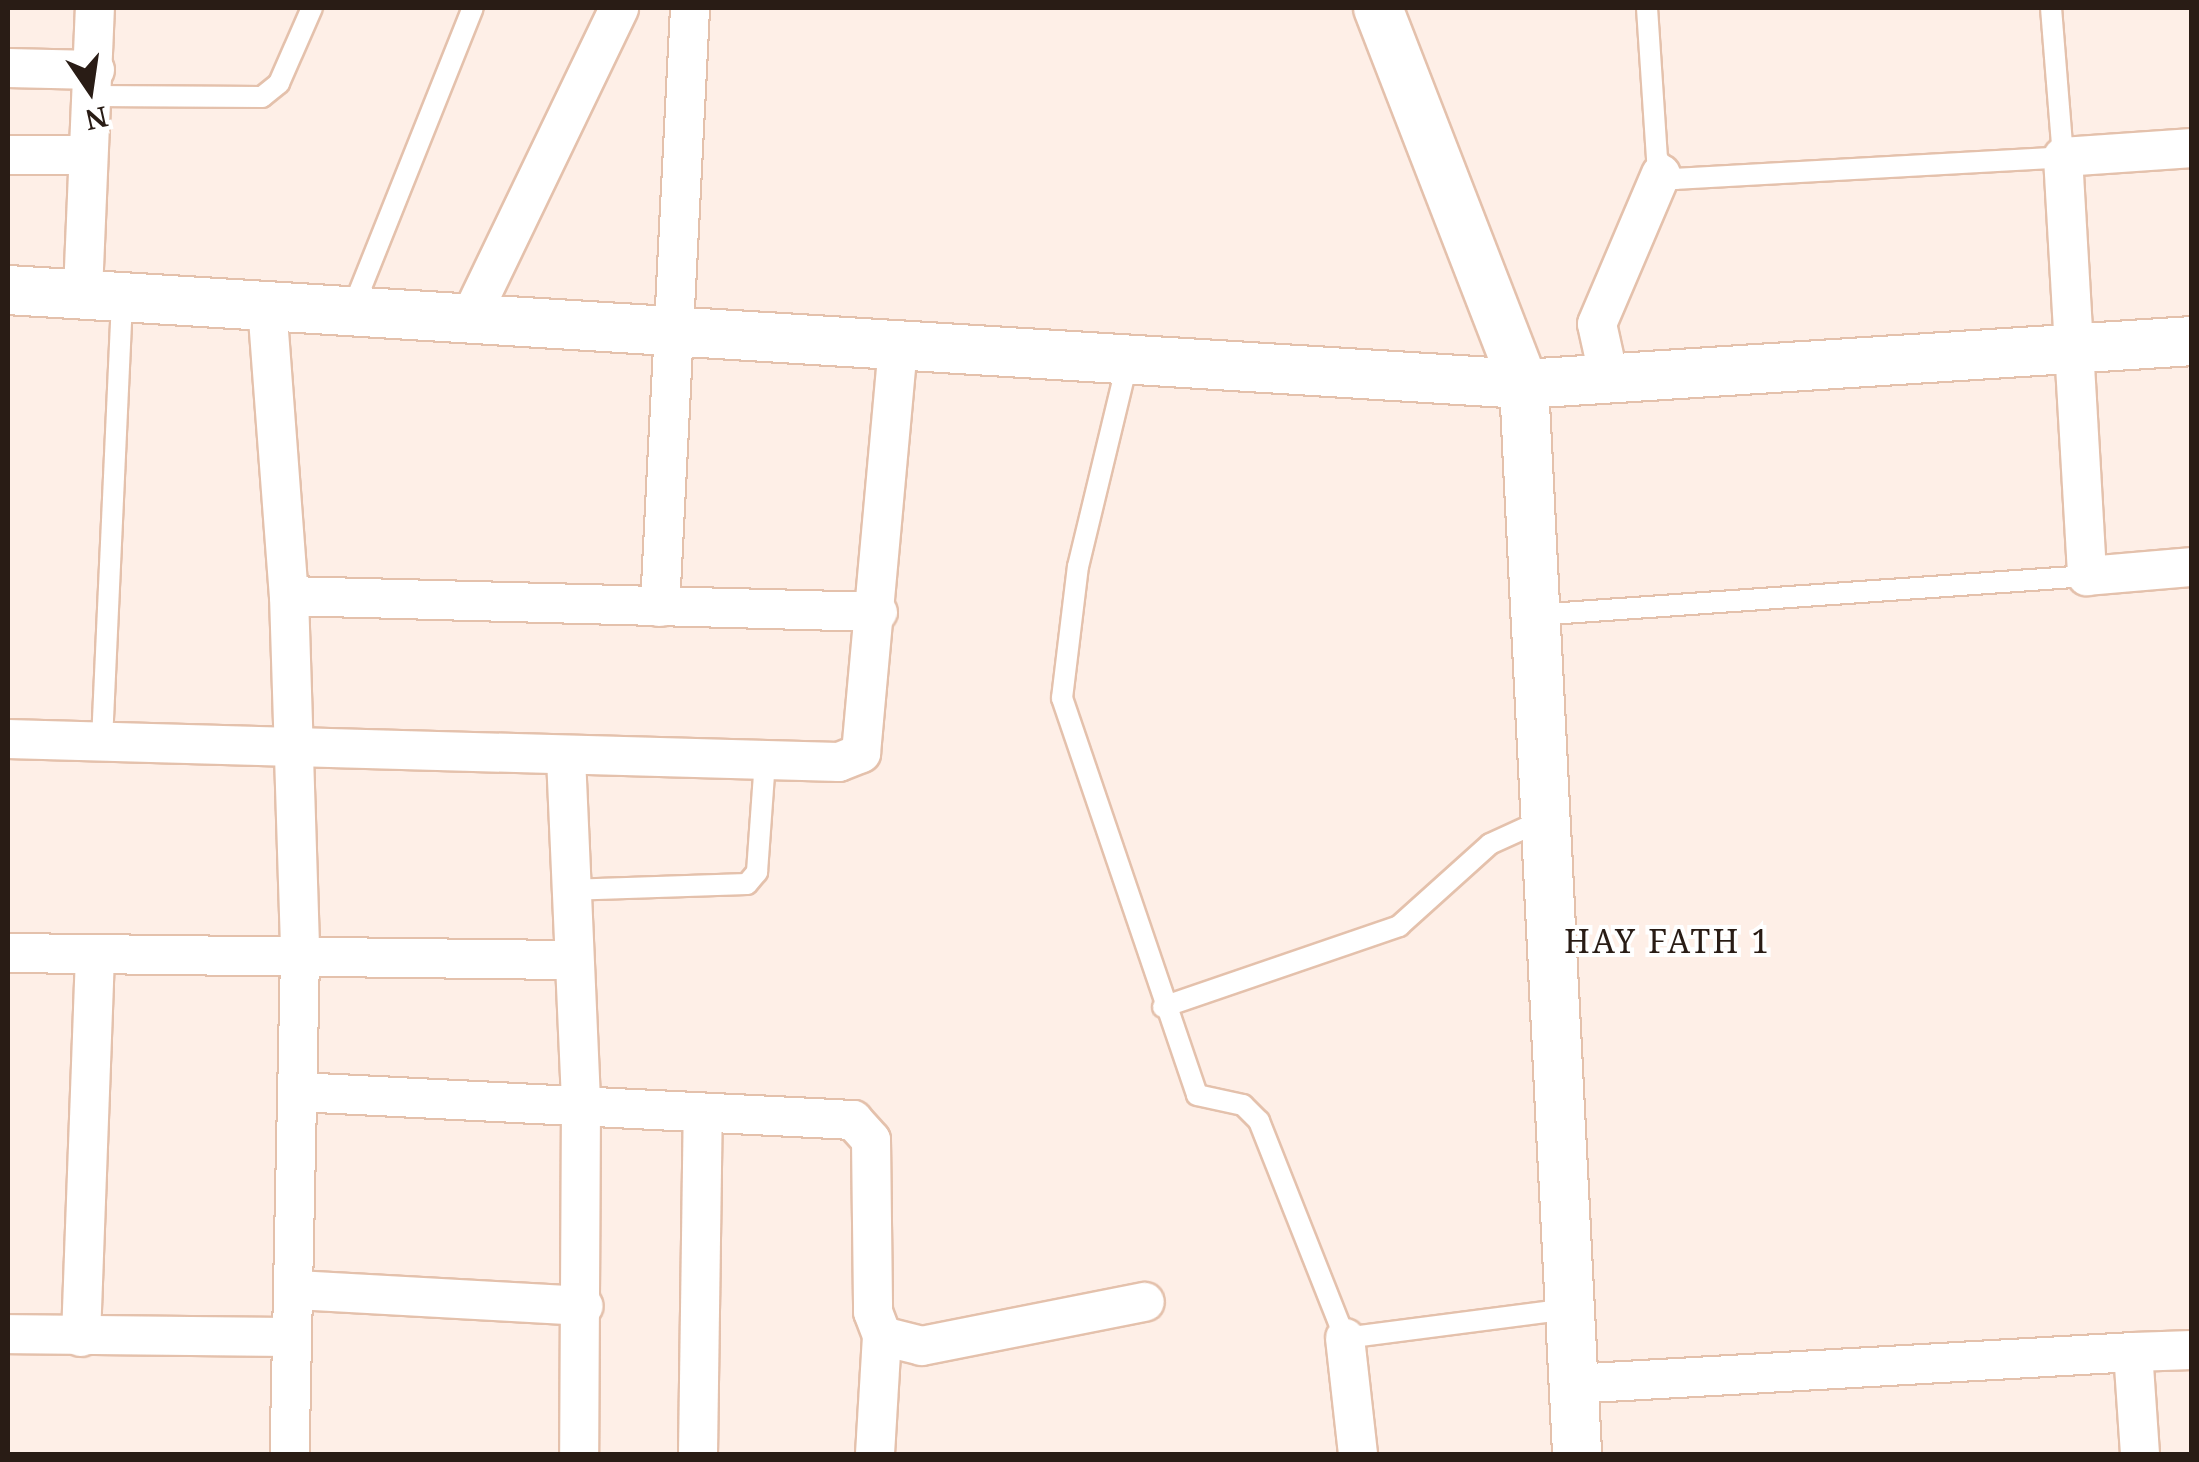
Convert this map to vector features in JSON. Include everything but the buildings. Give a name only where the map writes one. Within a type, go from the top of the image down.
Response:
[{"type":"street","points":[[95,8],[86,154],[103,294]]},
{"type":"street","points":[[474,312],[619,8]]},
{"type":"street","points":[[660,607],[680,333],[690,8]]},
{"type":"street","points":[[1378,8],[1524,384],[1577,1454]]},
{"type":"street","points":[[8,68],[93,83]]},
{"type":"street","points":[[2192,148],[2064,157],[2087,576],[2192,566]]},
{"type":"street","points":[[8,154],[86,154]]},
{"type":"street","points":[[1609,378],[1596,324],[1661,174]]},
{"type":"street","points":[[8,290],[352,312],[474,312],[680,333],[1524,384],[2192,341]]},
{"type":"street","points":[[267,304],[290,596],[290,745],[300,956],[290,1454]]},
{"type":"street","points":[[8,739],[290,745],[566,758],[839,762],[861,753],[878,612],[898,347]]},
{"type":"street","points":[[290,596],[878,612]]},
{"type":"street","points":[[566,758],[568,960],[581,1104],[584,1306],[580,1454]]},
{"type":"street","points":[[8,953],[568,960]]},
{"type":"street","points":[[81,1337],[95,954]]},
{"type":"street","points":[[298,1092],[581,1104],[863,1126],[882,1336],[875,1454]]},
{"type":"street","points":[[698,1454],[703,1113]]},
{"type":"street","points":[[296,1290],[584,1306]]},
{"type":"street","points":[[882,1336],[922,1346],[1144,1302]]},
{"type":"street","points":[[8,1334],[292,1337]]},
{"type":"street","points":[[1345,1338],[1358,1454]]},
{"type":"street","points":[[1572,1384],[2192,1350]]},
{"type":"street","points":[[2134,1352],[2140,1454]]},
{"type":"lane","points":[[93,83],[262,97],[279,83],[312,8]]},
{"type":"lane","points":[[352,312],[473,8]]},
{"type":"lane","points":[[1647,8],[1661,174],[2064,157],[2050,8]]},
{"type":"lane","points":[[102,742],[103,294]]},
{"type":"lane","points":[[1128,360],[1078,566],[1062,698],[1163,1007],[1196,1095],[1243,1105],[1259,1121],[1345,1338],[1568,1309]]},
{"type":"lane","points":[[1535,616],[2087,576]]},
{"type":"lane","points":[[568,890],[747,884],[757,872],[765,761]]},
{"type":"lane","points":[[1163,1007],[1399,926],[1490,844],[1545,819]]},
{"type":"district","name":"HAY FATH 1","points":[[1668,941]]}]
